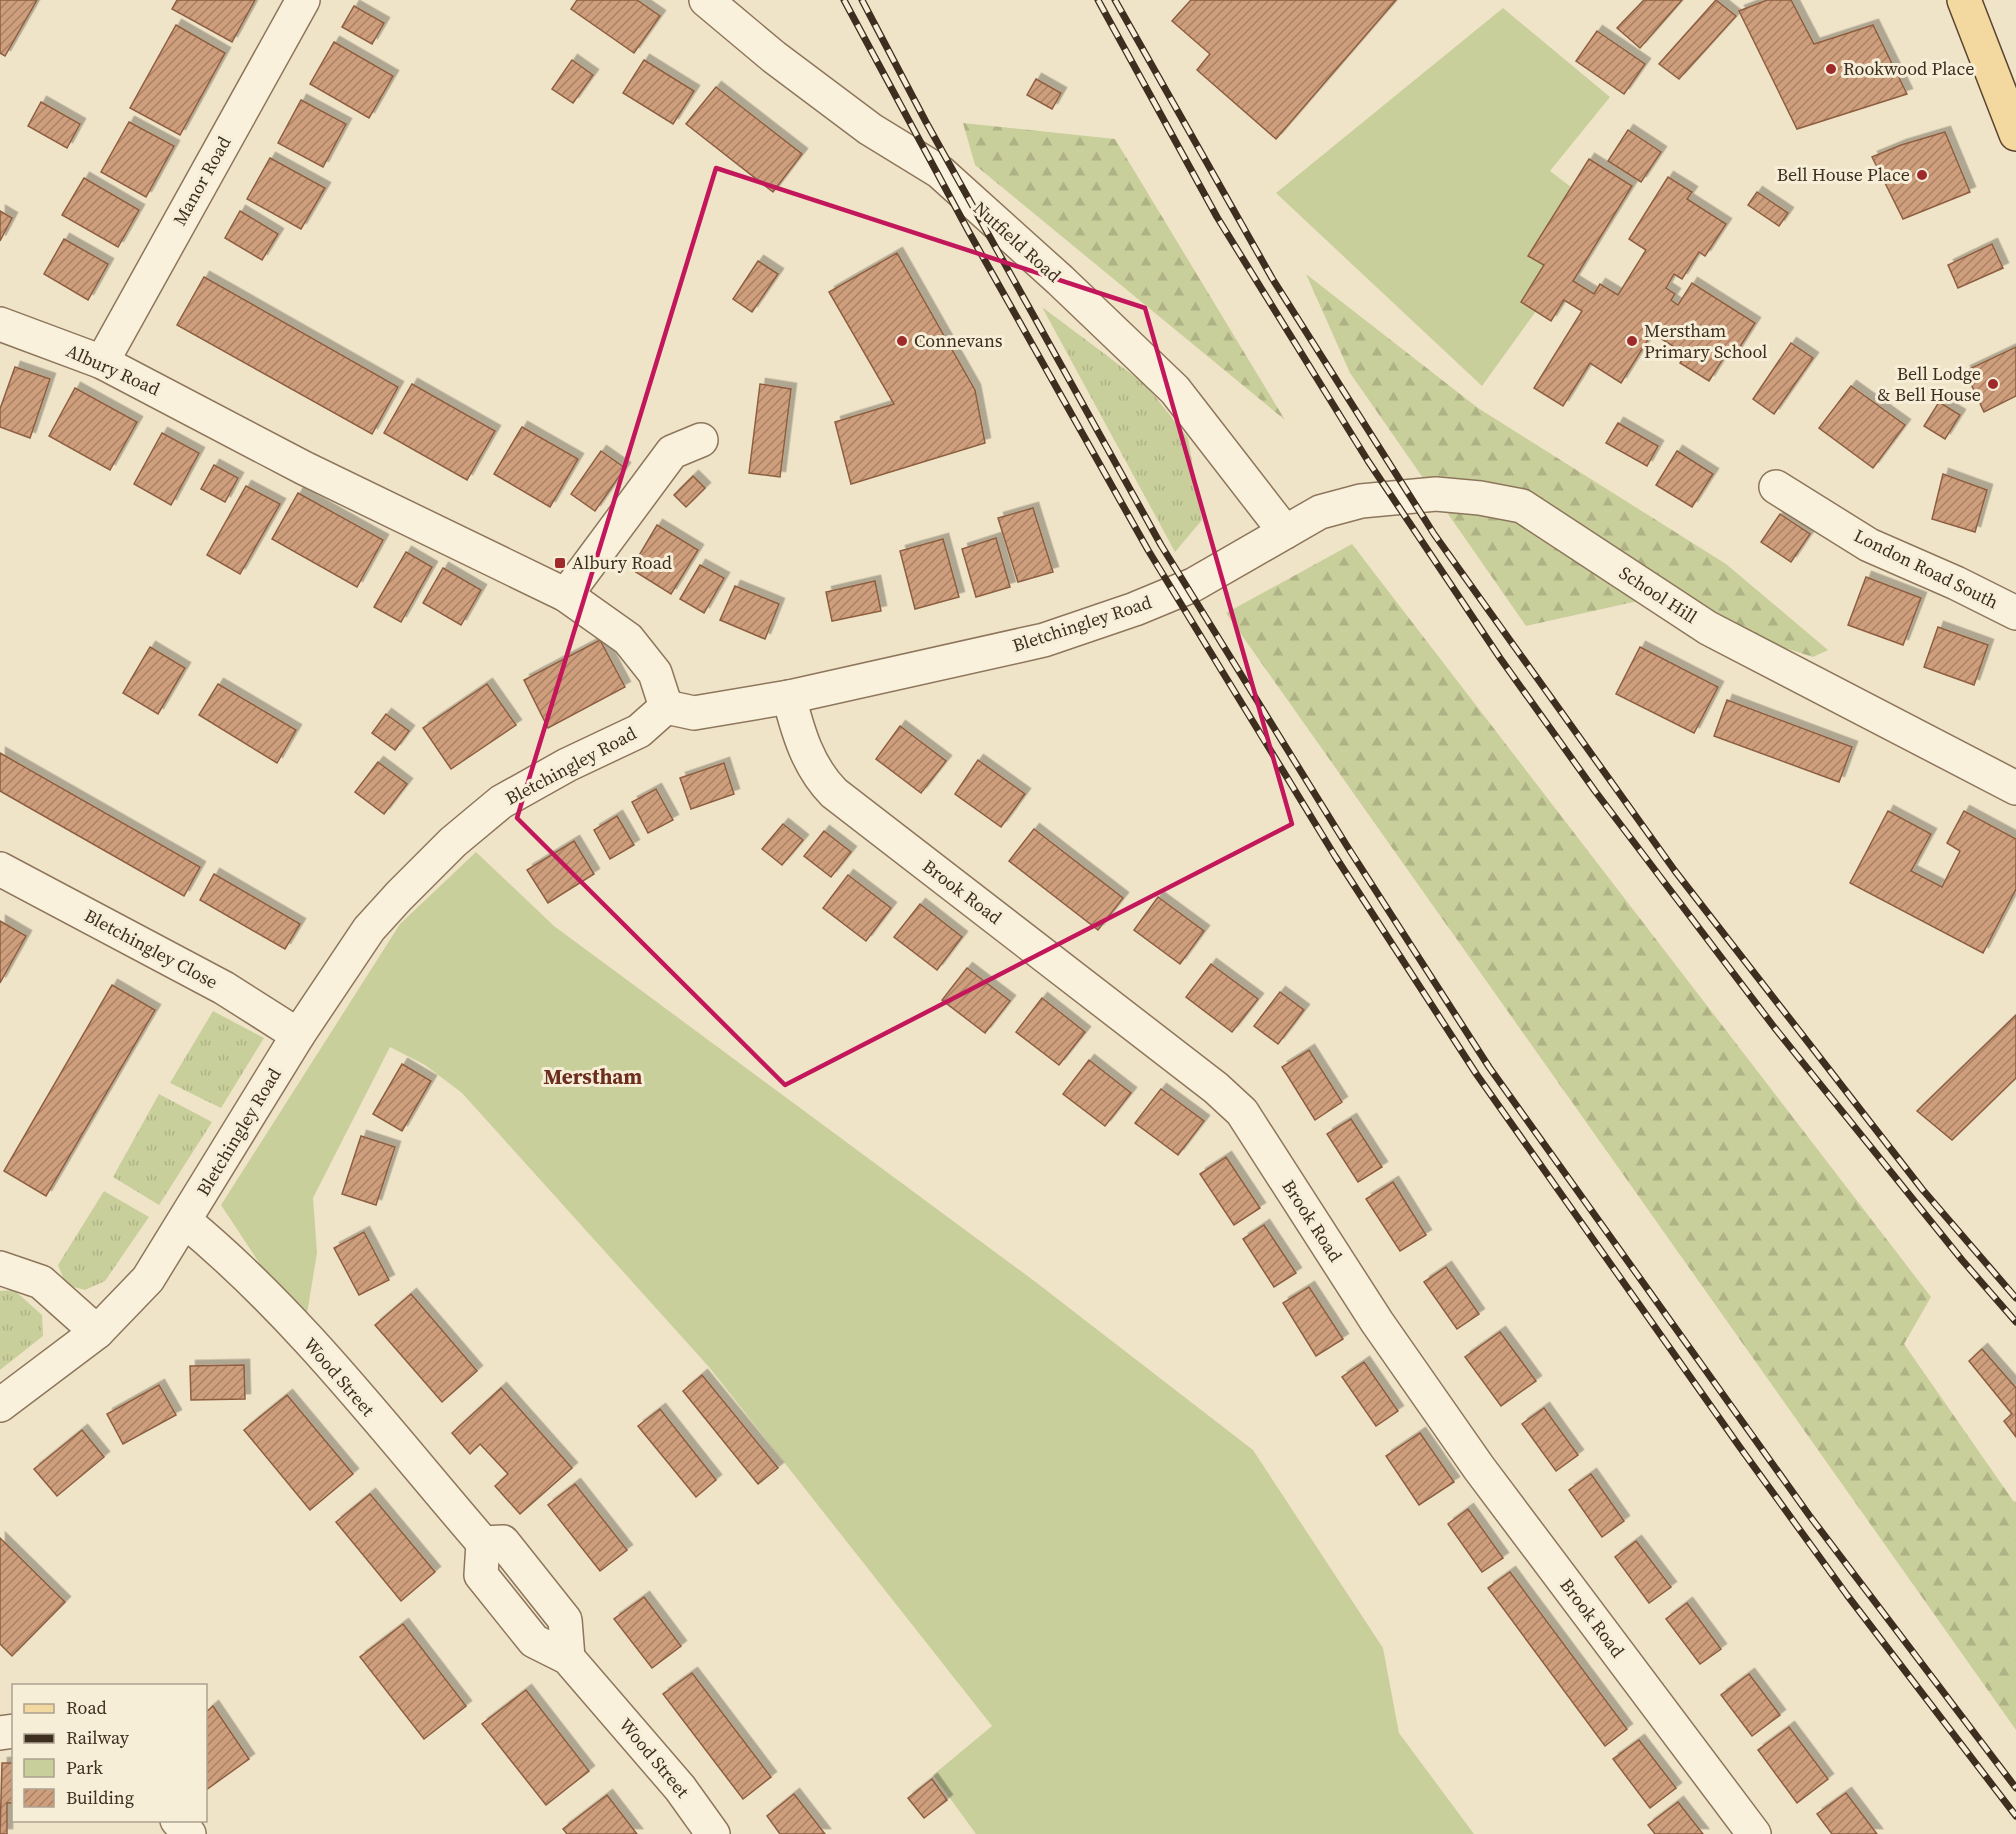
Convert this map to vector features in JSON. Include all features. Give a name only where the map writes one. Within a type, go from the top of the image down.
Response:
[{"type":"main road","points":[[1964,0],[2016,134]]},
{"type":"street","name":"Manor Road","points":[[102,362],[303,0]]},
{"type":"street","name":"Nutfield Road","points":[[706,0],[774,57],[870,129],[940,172],[1060,280],[1175,390],[1285,532]]},
{"type":"street","name":"Albury Road","points":[[0,324],[102,362],[304,468],[566,596],[628,639],[655,673],[666,707]]},
{"type":"street","points":[[566,596],[672,452],[701,440]]},
{"type":"street","name":"London Road South","points":[[1776,487],[1869,545],[1956,583],[2016,613]]},
{"type":"street","name":"School Hill","points":[[1285,532],[1320,513],[1361,501],[1436,494],[1480,498],[1522,506],[1708,628],[2016,788]]},
{"type":"street","name":"Bletchingley Road","points":[[0,1405],[97,1332],[148,1279],[298,1035],[369,929],[453,842],[501,802],[567,765],[639,731],[666,707],[694,713],[789,697],[1044,640],[1135,609],[1193,585],[1285,532]]},
{"type":"street","name":"Brook Road","points":[[789,697],[809,758],[834,793],[1206,1080],[1242,1112],[1377,1322],[1479,1468],[1754,1834]]},
{"type":"street","name":"Bletchingley Close","points":[[0,868],[224,988],[298,1035]]},
{"type":"street","name":"Wood Street","points":[[185,1221],[228,1256],[304,1336],[483,1543],[504,1542],[565,1620],[568,1658],[680,1788],[713,1834]]},
{"type":"street","points":[[0,1268],[41,1282],[97,1332]]},
{"type":"street","points":[[178,1822],[189,1834]]},
{"type":"highlighted area","points":[[716,168],[1145,308],[1292,824],[785,1085],[517,818]]},
{"type":"green space","points":[[1503,8],[1610,97],[1550,171],[1571,187],[1528,255],[1544,265],[1521,301],[1536,311],[1482,386],[1276,193]]},
{"type":"green space","points":[[963,123],[1115,139],[1285,420],[975,165]]},
{"type":"green space","points":[[1306,274],[1478,408],[1726,564],[1828,650],[1813,657],[1638,601],[1526,626],[1350,373]]},
{"type":"green space","points":[[1042,307],[1146,385],[1188,438],[1202,520],[1175,552]]},
{"type":"green space","points":[[1352,544],[1931,1297],[1904,1344],[2014,1502],[2016,1501],[2016,1730],[1226,613]]},
{"type":"green space","points":[[476,852],[554,926],[1033,1280],[1253,1450],[1383,1648],[1399,1733],[1474,1834],[976,1834],[933,1775],[992,1726],[709,1367],[462,1093],[425,1065],[390,1047],[313,1198],[317,1253],[306,1320],[264,1270],[221,1205],[400,924]]},
{"type":"green space","points":[[213,1011],[264,1038],[221,1108],[170,1083]]},
{"type":"green space","points":[[159,1094],[212,1122],[159,1205],[113,1177]]},
{"type":"green space","points":[[104,1191],[149,1217],[105,1281],[85,1290],[66,1285],[58,1265]]},
{"type":"green space","points":[[14,1290],[42,1315],[43,1336],[0,1370],[0,1291]]},
{"type":"building","points":[[0,0],[37,0],[5,56],[0,53]]},
{"type":"building","points":[[177,0],[255,0],[232,42],[172,9]]},
{"type":"building","points":[[577,0],[637,0],[660,16],[634,53],[571,9]]},
{"type":"building","points":[[1191,0],[1396,0],[1276,139],[1197,70],[1210,54],[1172,21]]},
{"type":"building","points":[[1644,0],[1682,0],[1640,48],[1617,28]]},
{"type":"building","points":[[1716,0],[1736,16],[1679,79],[1659,64]]},
{"type":"building","name":"Rookwood Place","points":[[1767,0],[1791,0],[1814,44],[1873,25],[1907,94],[1797,129],[1739,11]]},
{"type":"building","points":[[354,6],[384,23],[372,44],[342,27]]},
{"type":"building","points":[[176,25],[225,53],[180,135],[130,108]]},
{"type":"building","points":[[1597,31],[1645,64],[1624,94],[1576,61]]},
{"type":"building","points":[[334,42],[393,76],[369,118],[310,84]]},
{"type":"building","points":[[572,60],[593,75],[573,103],[552,89]]},
{"type":"building","points":[[644,60],[694,91],[673,124],[623,93]]},
{"type":"building","points":[[1036,79],[1061,93],[1052,109],[1027,95]]},
{"type":"building","points":[[716,87],[802,154],[773,192],[686,124]]},
{"type":"building","points":[[301,100],[346,124],[323,167],[278,143]]},
{"type":"building","points":[[41,102],[80,124],[67,148],[28,126]]},
{"type":"building","points":[[129,122],[174,146],[146,197],[101,172]]},
{"type":"building","points":[[1628,130],[1661,152],[1641,182],[1608,161]]},
{"type":"building","name":"Bell House Place","points":[[1945,132],[1970,192],[1903,219],[1872,157],[1901,145]]},
{"type":"building","points":[[270,158],[325,188],[301,229],[247,199]]},
{"type":"building","points":[[1589,159],[1632,186],[1573,281],[1594,294],[1600,284],[1618,295],[1646,250],[1629,239],[1668,177],[1692,192],[1687,199],[1726,224],[1705,256],[1699,252],[1682,279],[1674,274],[1666,288],[1675,294],[1671,300],[1678,305],[1692,283],[1755,323],[1736,353],[1729,349],[1709,381],[1680,363],[1686,354],[1652,333],[1621,383],[1590,363],[1563,406],[1534,388],[1582,311],[1564,300],[1551,321],[1521,302],[1544,265],[1528,256]]},
{"type":"building","points":[[84,178],[139,210],[118,247],[62,215]]},
{"type":"building","points":[[1757,192],[1788,213],[1779,226],[1748,205]]},
{"type":"building","points":[[0,211],[12,218],[0,241]]},
{"type":"building","points":[[240,211],[278,234],[262,260],[225,238]]},
{"type":"building","points":[[64,239],[108,264],[88,300],[44,274]]},
{"type":"building","points":[[1992,244],[2003,268],[1958,288],[1948,265]]},
{"type":"building","name":"Connevans","points":[[897,253],[975,390],[985,443],[851,484],[835,422],[894,404],[829,292]]},
{"type":"building","points":[[758,261],[778,274],[752,312],[733,299]]},
{"type":"building","points":[[204,277],[398,387],[372,434],[177,325]]},
{"type":"building","points":[[1791,343],[1813,358],[1774,414],[1753,399]]},
{"type":"building","name":"Bell Lodge & Bell House","points":[[2016,347],[2016,396],[1984,412],[1965,371]]},
{"type":"building","points":[[15,367],[50,379],[30,438],[0,427],[0,409]]},
{"type":"building","points":[[412,384],[495,431],[467,480],[384,433]]},
{"type":"building","points":[[760,384],[791,389],[780,477],[749,473]]},
{"type":"building","points":[[1851,386],[1905,425],[1873,468],[1819,428]]},
{"type":"building","points":[[75,388],[137,422],[110,470],[49,436]]},
{"type":"building","points":[[1939,402],[1960,415],[1945,439],[1924,426]]},
{"type":"building","points":[[1618,423],[1658,446],[1647,466],[1606,443]]},
{"type":"building","points":[[522,427],[578,459],[550,507],[494,474]]},
{"type":"building","points":[[162,433],[199,453],[171,505],[134,484]]},
{"type":"building","points":[[601,451],[625,468],[595,511],[571,494]]},
{"type":"building","points":[[1677,451],[1713,474],[1692,507],[1656,485]]},
{"type":"building","points":[[214,465],[238,478],[225,502],[201,489]]},
{"type":"building","points":[[1943,474],[1987,490],[1975,532],[1932,519]]},
{"type":"building","points":[[693,476],[705,488],[686,507],[674,495]]},
{"type":"building","points":[[246,486],[280,504],[240,574],[207,555]]},
{"type":"building","points":[[298,493],[383,540],[357,587],[272,539]]},
{"type":"building","points":[[1033,508],[1053,572],[1018,582],[998,518]]},
{"type":"building","points":[[1780,514],[1810,534],[1791,562],[1761,542]]},
{"type":"building","points":[[657,525],[698,550],[671,594],[631,569]]},
{"type":"building","points":[[996,538],[1010,587],[976,597],[962,549]]},
{"type":"building","points":[[943,539],[959,597],[915,609],[900,551]]},
{"type":"building","points":[[406,552],[432,567],[401,622],[374,607]]},
{"type":"building","points":[[700,565],[724,578],[704,613],[680,599]]},
{"type":"building","points":[[443,568],[481,590],[461,625],[423,603]]},
{"type":"building","points":[[1866,577],[1921,598],[1903,645],[1848,625]]},
{"type":"building","points":[[875,581],[881,611],[832,621],[826,592]]},
{"type":"building","points":[[735,586],[779,604],[765,639],[720,620]]},
{"type":"building","points":[[1938,627],[1988,645],[1974,685],[1924,667]]},
{"type":"building","points":[[600,640],[625,687],[548,728],[524,680]]},
{"type":"building","points":[[150,647],[185,668],[158,714],[123,693]]},
{"type":"building","points":[[1640,647],[1718,687],[1694,733],[1616,694]]},
{"type":"building","points":[[218,684],[296,730],[277,763],[199,715]]},
{"type":"building","points":[[487,684],[516,725],[451,769],[423,728]]},
{"type":"building","points":[[1727,700],[1852,747],[1839,782],[1714,736]]},
{"type":"building","points":[[386,714],[409,731],[395,750],[372,733]]},
{"type":"building","points":[[900,726],[946,761],[921,793],[876,759]]},
{"type":"building","points":[[0,753],[200,867],[184,896],[0,791]]},
{"type":"building","points":[[978,760],[1025,794],[1001,827],[955,794]]},
{"type":"building","points":[[378,762],[407,784],[384,814],[355,792]]},
{"type":"building","points":[[724,763],[734,794],[691,809],[680,778]]},
{"type":"building","points":[[656,789],[673,820],[648,833],[632,802]]},
{"type":"building","points":[[1888,811],[1931,834],[1911,871],[1942,887],[1960,851],[1947,843],[1964,811],[2016,839],[2016,889],[1983,953],[1850,883]]},
{"type":"building","points":[[617,816],[634,845],[610,859],[594,830]]},
{"type":"building","points":[[783,824],[803,840],[782,865],[762,849]]},
{"type":"building","points":[[1034,829],[1123,898],[1098,930],[1009,861]]},
{"type":"building","points":[[824,831],[851,852],[831,877],[804,856]]},
{"type":"building","points":[[574,841],[594,874],[548,903],[527,870]]},
{"type":"building","points":[[214,874],[300,924],[285,949],[200,900]]},
{"type":"building","points":[[848,875],[891,908],[866,941],[823,908]]},
{"type":"building","points":[[1158,897],[1204,931],[1180,964],[1134,930]]},
{"type":"building","points":[[920,904],[962,937],[937,970],[894,937]]},
{"type":"building","points":[[0,921],[26,936],[0,983]]},
{"type":"building","points":[[1211,964],[1258,999],[1232,1032],[1186,997]]},
{"type":"building","points":[[967,968],[1010,1001],[985,1033],[942,1000]]},
{"type":"building","points":[[112,985],[155,1010],[46,1196],[4,1171]]},
{"type":"building","points":[[1280,992],[1304,1010],[1278,1044],[1254,1026]]},
{"type":"building","points":[[1042,998],[1085,1032],[1059,1065],[1016,1032]]},
{"type":"building","points":[[2016,1015],[2016,1078],[1952,1140],[1917,1111]]},
{"type":"building","points":[[1309,1050],[1342,1102],[1315,1120],[1282,1067]]},
{"type":"building","points":[[1089,1060],[1131,1093],[1105,1126],[1063,1094]]},
{"type":"building","points":[[402,1064],[431,1081],[402,1131],[373,1114]]},
{"type":"building","points":[[1161,1089],[1204,1121],[1178,1155],[1135,1123]]},
{"type":"building","points":[[1351,1119],[1382,1167],[1358,1182],[1327,1134]]},
{"type":"building","points":[[361,1136],[395,1147],[376,1205],[342,1194]]},
{"type":"building","points":[[1226,1157],[1260,1208],[1234,1225],[1200,1174]]},
{"type":"building","points":[[1393,1182],[1426,1235],[1400,1251],[1366,1199]]},
{"type":"building","points":[[1264,1225],[1296,1273],[1274,1287],[1243,1239]]},
{"type":"building","points":[[364,1232],[389,1280],[359,1295],[334,1248]]},
{"type":"building","points":[[1446,1267],[1479,1314],[1457,1329],[1424,1282]]},
{"type":"building","points":[[1309,1287],[1343,1339],[1316,1356],[1283,1303]]},
{"type":"building","points":[[411,1294],[477,1371],[442,1402],[375,1325]]},
{"type":"building","points":[[1500,1332],[1536,1381],[1501,1406],[1465,1357]]},
{"type":"building","points":[[1982,1349],[2016,1388],[2016,1437],[2004,1421],[2012,1414],[1969,1361]]},
{"type":"building","points":[[1364,1362],[1398,1411],[1376,1426],[1342,1377]]},
{"type":"building","points":[[244,1365],[245,1399],[191,1400],[190,1366]]},
{"type":"building","points":[[702,1375],[778,1468],[758,1484],[683,1391]]},
{"type":"building","points":[[159,1385],[176,1415],[123,1444],[107,1414]]},
{"type":"building","points":[[501,1388],[572,1468],[520,1514],[495,1486],[508,1474],[480,1444],[470,1454],[452,1433]]},
{"type":"building","points":[[287,1395],[353,1474],[310,1510],[244,1430]]},
{"type":"building","points":[[1544,1408],[1578,1455],[1556,1471],[1522,1424]]},
{"type":"building","points":[[660,1409],[716,1480],[696,1497],[638,1426]]},
{"type":"building","points":[[82,1430],[104,1457],[57,1496],[34,1469]]},
{"type":"building","points":[[1420,1433],[1454,1482],[1419,1505],[1386,1456]]},
{"type":"building","points":[[1591,1474],[1624,1521],[1602,1537],[1569,1490]]},
{"type":"building","points":[[575,1484],[627,1550],[600,1571],[548,1505]]},
{"type":"building","points":[[370,1494],[435,1572],[401,1601],[336,1522]]},
{"type":"building","points":[[1468,1509],[1503,1558],[1482,1572],[1448,1524]]},
{"type":"building","points":[[0,1538],[65,1602],[12,1656],[0,1644]]},
{"type":"building","points":[[1636,1541],[1671,1587],[1649,1603],[1615,1557]]},
{"type":"building","points":[[1510,1572],[1627,1729],[1605,1746],[1488,1588]]},
{"type":"building","points":[[644,1597],[681,1646],[652,1668],[614,1619]]},
{"type":"building","points":[[1687,1603],[1721,1649],[1700,1664],[1666,1619]]},
{"type":"building","points":[[403,1624],[466,1706],[424,1739],[360,1657]]},
{"type":"building","points":[[692,1673],[771,1777],[743,1799],[663,1694]]},
{"type":"building","points":[[1749,1674],[1780,1715],[1752,1736],[1721,1695]]},
{"type":"building","points":[[526,1690],[589,1771],[546,1805],[482,1724]]},
{"type":"building","points":[[213,1706],[249,1759],[207,1789],[207,1711]]},
{"type":"building","points":[[1789,1727],[1828,1779],[1797,1803],[1758,1750]]},
{"type":"building","points":[[1639,1740],[1676,1788],[1650,1808],[1613,1759]]},
{"type":"building","points":[[2,1763],[12,1763],[12,1803],[7,1803],[7,1834],[0,1834]]},
{"type":"building","points":[[932,1779],[947,1800],[924,1818],[908,1798]]},
{"type":"building","points":[[1846,1793],[1877,1834],[1832,1834],[1817,1814]]},
{"type":"building","points":[[794,1794],[825,1834],[780,1834],[767,1816]]},
{"type":"building","points":[[607,1795],[637,1834],[567,1834],[563,1829]]},
{"type":"building","points":[[1678,1802],[1703,1834],[1655,1834],[1648,1825]]},
{"type":"railway","points":[[844,0],[970,234],[1148,550],[1335,856],[1477,1075],[1739,1446],[1847,1595],[2016,1816]]},
{"type":"railway","points":[[862,0],[926,122],[1161,545],[1347,846],[1489,1067],[1809,1515],[2016,1788]]},
{"type":"railway","points":[[1098,0],[1217,217],[1368,461],[1500,658],[1595,791],[1774,1027],[1962,1260],[2016,1322]]},
{"type":"railway","points":[[1115,0],[1272,278],[1434,534],[1675,871],[1922,1189],[2016,1298]]},
{"type":"place","name":"Rookwood Place","points":[[1831,69]]},
{"type":"place","name":"Bell House Place","points":[[1922,175]]},
{"type":"place","name":"Connevans","points":[[902,341]]},
{"type":"place","name":"Merstham Primary School","points":[[1632,341]]},
{"type":"place","name":"Bell Lodge & Bell House","points":[[1993,384]]},
{"type":"place","name":"Albury Road","points":[[560,563]]},
{"type":"district","name":"Merstham","points":[[593,1077]]}]
